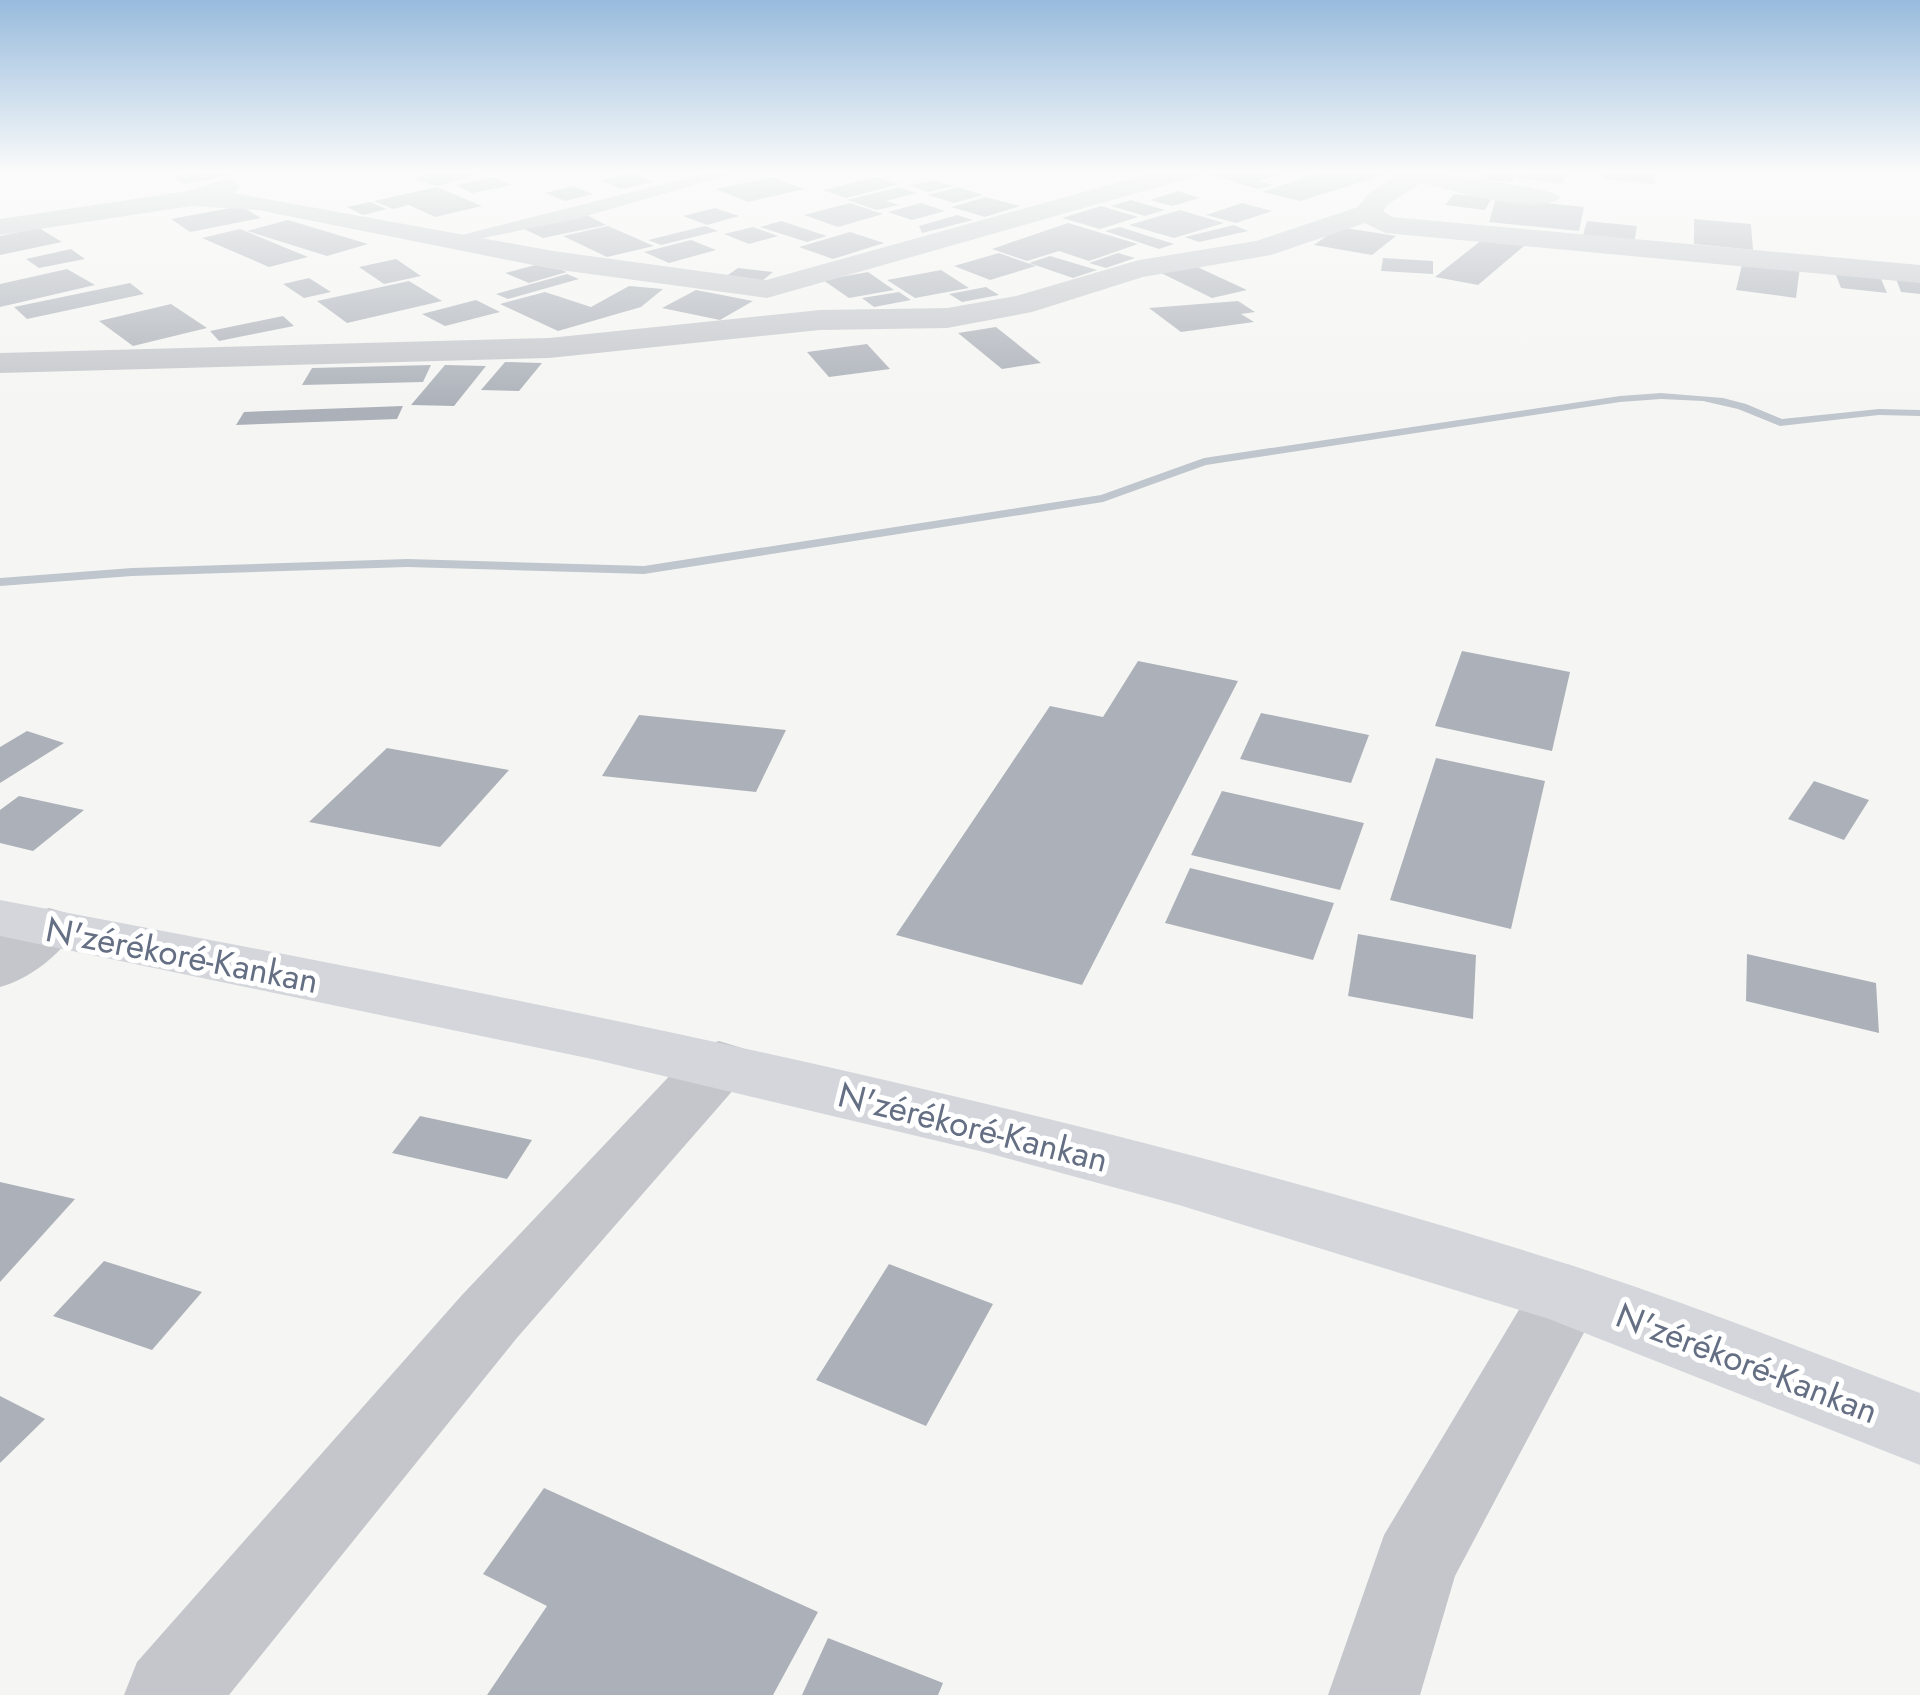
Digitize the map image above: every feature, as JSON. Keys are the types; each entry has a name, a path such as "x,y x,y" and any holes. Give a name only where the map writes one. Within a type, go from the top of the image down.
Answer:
{"highway":[{"name":"N'zérékoré-Kankan","path":"16,938 719,1064 1178,1178 1566,1295 1920,1429"}],"street":[{"path":"507,250 553,260 767,289 906,250"},
{"path":"0,363 549,348 820,320 947,318 1020,305 1139,269 1254,250"},
{"path":"1659,250 1920,274"},
{"path":"170,1695 489,1317 719,1064"},
{"path":"1374,1695 1414,1564 1566,1295"}],"building":[{"path":"73,250 85,259 39,268 26,259"},
{"path":"230,250 291,250 308,257 269,267"},
{"path":"308,250 347,250 327,256"},
{"path":"593,250 636,250 607,257"},
{"path":"651,250 716,250 669,263 644,252"},
{"path":"808,250 861,250 833,259"},
{"path":"995,250 1120,250 1089,261 1059,251 1027,261"},
{"path":"1344,250 1378,250 1372,255"},
{"path":"1469,250 1519,250 1478,285 1435,277"},
{"path":"999,253 1036,266 990,280 954,266"},
{"path":"1118,253 1135,258 1106,268 1089,263"},
{"path":"1050,256 1097,270 1073,278 1029,263"},
{"path":"1383,258 1433,261 1433,274 1381,271"},
{"path":"396,259 421,276 384,284 359,267"},
{"path":"1743,260 1800,267 1796,298 1736,290"},
{"path":"543,263 567,272 529,283 505,273"},
{"path":"1193,265 1247,290 1212,298 1159,272"},
{"path":"738,268 773,272 762,281 725,277"},
{"path":"67,269 95,285 0,307 0,284"},
{"path":"941,270 969,288 915,298 887,280"},
{"path":"1834,270 1879,274 1887,293 1841,288"},
{"path":"868,272 894,290 849,298 823,280"},
{"path":"567,274 579,279 508,299 496,294"},
{"path":"1895,276 1920,278 1920,294 1901,292"},
{"path":"309,278 331,292 304,298 283,284"},
{"path":"409,281 442,301 347,323 317,301"},
{"path":"130,283 144,294 27,319 14,307"},
{"path":"629,286 663,289 641,307 558,331 500,304 545,292 591,307"},
{"path":"986,287 999,295 962,302 949,294"},
{"path":"696,290 753,301 720,320 662,308"},
{"path":"899,292 911,300 874,307 862,298"},
{"path":"476,300 500,312 445,326 422,314"},
{"path":"1238,301 1255,312 1241,314 1254,322 1181,332 1149,308"},
{"path":"171,304 207,328 133,346 99,321"},
{"path":"283,316 294,326 219,341 210,331"},
{"path":"996,327 1041,363 1002,369 958,333"},
{"path":"867,344 890,369 829,377 807,352"},
{"path":"505,362 542,363 519,391 481,390"},
{"path":"431,365 423,382 302,385 312,368"},
{"path":"445,365 486,366 454,406 411,405"},
{"path":"403,406 397,419 236,425 244,412"},
{"path":"1462,651 1570,672 1552,751 1435,726"},
{"path":"1138,661 1238,681 1082,985 896,935 1050,706 1103,717"},
{"path":"1261,713 1369,735 1351,783 1240,759"},
{"path":"639,715 786,730 756,792 602,776"},
{"path":"27,731 64,743 0,783 0,747"},
{"path":"387,748 509,770 440,847 309,822"},
{"path":"1436,758 1545,781 1511,929 1390,900"},
{"path":"1814,781 1869,800 1844,840 1788,819"},
{"path":"1222,791 1364,823 1340,890 1191,855"},
{"path":"19,796 84,810 33,851 0,843 0,810"},
{"path":"1190,868 1334,903 1313,960 1165,923"},
{"path":"1358,934 1476,955 1473,1019 1348,996"},
{"path":"1747,954 1876,983 1879,1033 1746,1001"},
{"path":"420,1116 532,1140 507,1179 392,1153"},
{"path":"0,1182 75,1199 0,1282"},
{"path":"104,1261 202,1292 152,1350 53,1316"},
{"path":"889,1264 993,1304 926,1426 816,1380"},
{"path":"0,1396 45,1419 0,1463"},
{"path":"544,1488 818,1612 773,1695 487,1695 547,1606 483,1574"},
{"path":"828,1638 943,1683 938,1695 802,1695"}],"waterway":[{"path":"0,582 132,572 407,563 644,570 1103,498 1204,462 1620,399 1703,398 1742,406 1780,423 1879,412 1920,413"}]}
